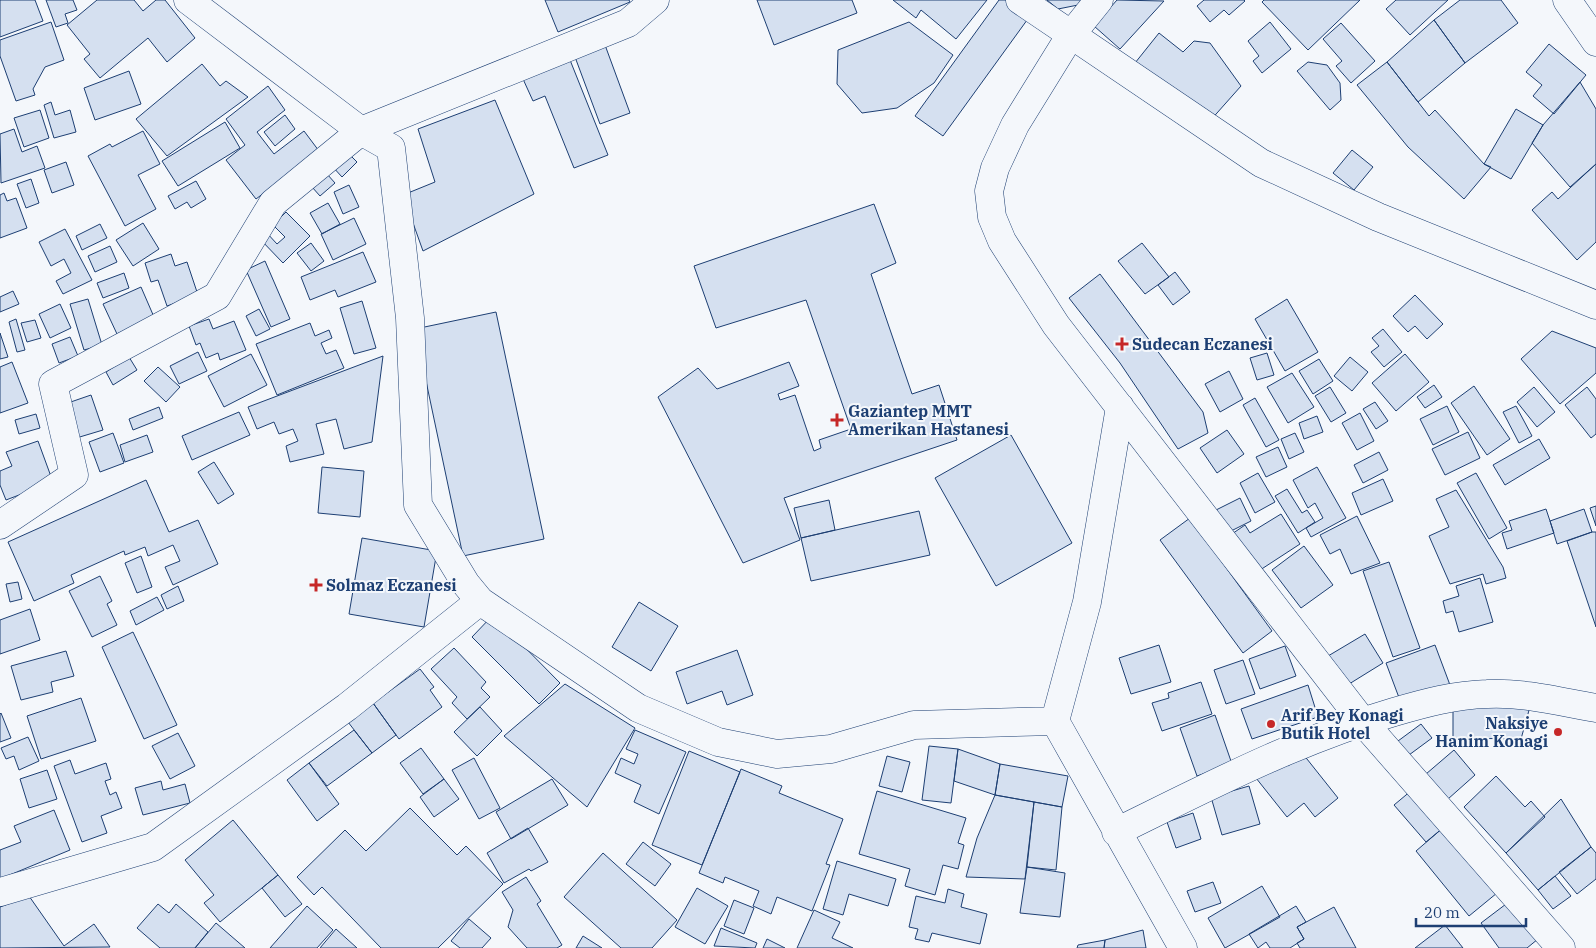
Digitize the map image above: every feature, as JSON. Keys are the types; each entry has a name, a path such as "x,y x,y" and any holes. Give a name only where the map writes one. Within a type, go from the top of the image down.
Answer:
{"street":[{"path":"188,0 361,131 391,148 410,318 418,505 466,584 480,601 638,708 727,743 777,754 832,749 914,725 1055,721"},
{"path":"0,525 74,475 53,384 217,296 273,203 361,131 628,23 655,0"},
{"path":"1020,0 1070,36 1261,163 1378,217 1596,304"},
{"path":"1099,0 1070,36 1015,125 994,168 989,190 992,217 1002,241 1056,325 1363,722 1561,948"},
{"path":"1567,0 1596,42"},
{"path":"1120,407 1087,602 1055,721 1183,948"},
{"path":"0,892 153,847 347,707 480,601"},
{"path":"1116,832 1278,752 1363,722 1447,697 1488,693 1526,696 1596,708"}],"building":[{"path":"0,0 35,0 43,21 0,37"},
{"path":"46,0 73,0 77,10 65,14 68,23 56,27"},
{"path":"97,0 134,0 143,11 156,0 165,0 195,38 167,62 148,38 100,78 84,59 90,54 67,25"},
{"path":"545,0 629,0 630,2 558,32"},
{"path":"757,0 852,0 857,13 774,45"},
{"path":"893,0 987,0 956,39 921,10 916,18"},
{"path":"999,0 1009,0 1030,16 943,136 915,116"},
{"path":"1047,0 1086,0 1083,4 1058,9"},
{"path":"1117,0 1164,1 1120,49 1094,26"},
{"path":"1204,0 1245,1 1229,15 1224,10 1210,22 1197,6"},
{"path":"1264,0 1360,0 1308,50 1262,2"},
{"path":"1396,0 1448,0 1410,35 1386,9"},
{"path":"1460,0 1501,0 1518,23 1465,63 1434,20"},
{"path":"1434,20 1465,63 1418,102 1387,62"},
{"path":"51,22 64,60 45,67 33,89 35,95 16,101 0,56 0,40"},
{"path":"909,22 953,55 934,83 897,108 862,113 837,84 838,50"},
{"path":"1270,22 1291,49 1262,73 1253,61 1259,56 1248,41"},
{"path":"1341,23 1375,61 1351,83 1336,66 1342,61 1323,39"},
{"path":"1159,33 1183,52 1194,41 1210,43 1241,86 1209,122 1135,63"},
{"path":"1549,44 1586,75 1554,114 1533,96 1542,85 1526,72"},
{"path":"605,45 630,113 600,124 575,57"},
{"path":"570,60 608,155 574,168 545,96 533,101 523,79"},
{"path":"1308,62 1327,65 1340,83 1341,100 1330,110 1297,71"},
{"path":"1387,62 1429,116 1435,110 1484,164 1491,167 1464,199 1408,147 1357,85"},
{"path":"202,64 220,86 226,81 248,97 167,156 136,119"},
{"path":"129,71 141,104 95,120 84,88"},
{"path":"1580,82 1596,109 1596,164 1570,187 1532,143 1543,125"},
{"path":"268,86 285,110 257,132 274,154 304,131 319,151 256,199 226,160 245,145 226,119"},
{"path":"495,100 534,194 423,251 403,195 435,182 418,129"},
{"path":"51,102 55,115 70,110 76,132 54,138 44,105"},
{"path":"1516,109 1543,125 1511,179 1484,164"},
{"path":"40,110 49,138 24,147 14,118"},
{"path":"285,115 295,129 275,146 264,132"},
{"path":"225,122 240,148 178,186 162,161"},
{"path":"14,129 22,152 37,146 45,168 1,183 0,134"},
{"path":"143,131 160,164 138,175 156,209 125,226 88,156 110,144 112,147"},
{"path":"1352,150 1373,167 1354,190 1333,173"},
{"path":"346,151 357,162 342,177 332,166"},
{"path":"66,162 74,185 52,193 44,170"},
{"path":"1596,164 1596,242 1577,260 1532,210 1552,192 1558,199"},
{"path":"327,174 335,183 320,196 312,187"},
{"path":"31,179 39,203 26,208 17,184"},
{"path":"196,181 206,199 191,208 187,202 175,209 168,196"},
{"path":"349,185 359,207 343,214 334,192"},
{"path":"4,193 7,201 16,198 27,228 0,238 0,195"},
{"path":"328,203 340,224 322,234 310,213"},
{"path":"874,204 896,263 871,274 912,394 939,385 957,440 784,498 800,540 743,563 658,397 698,368 717,389 789,362 799,386 778,394 780,400 795,395 814,451 821,448 819,440 851,429 806,300 716,328 694,266"},
{"path":"286,212 310,236 283,263 259,238 266,232 277,244 285,237 273,225"},
{"path":"354,218 366,244 333,260 321,234"},
{"path":"143,223 159,249 133,266 116,240"},
{"path":"100,224 107,238 82,250 76,236"},
{"path":"65,229 92,280 63,294 56,281 71,273 64,259 51,266 39,242"},
{"path":"311,243 324,261 311,271 297,253"},
{"path":"1142,243 1169,277 1145,294 1118,261"},
{"path":"110,246 117,262 95,272 88,256"},
{"path":"363,252 376,282 338,297 335,290 310,300 301,277"},
{"path":"171,254 175,266 187,262 198,295 167,306 158,280 151,282 145,263"},
{"path":"265,261 290,319 271,327 246,270"},
{"path":"1175,272 1190,292 1173,305 1158,285"},
{"path":"124,273 129,288 103,298 97,283"},
{"path":"1100,274 1203,412 1208,433 1178,449 1120,363 1069,298"},
{"path":"141,287 154,317 117,334 103,304"},
{"path":"13,291 19,304 0,312 0,297"},
{"path":"1415,295 1443,324 1427,339 1415,326 1408,332 1393,316"},
{"path":"88,299 102,345 84,350 70,304"},
{"path":"1287,299 1318,352 1285,371 1255,319"},
{"path":"362,301 376,348 354,354 340,308"},
{"path":"60,304 71,328 50,338 39,314"},
{"path":"259,309 270,329 256,336 246,316"},
{"path":"496,312 544,539 463,556 415,329"},
{"path":"16,319 25,350 17,352 9,322"},
{"path":"209,319 213,329 234,321 246,350 220,360 218,353 206,358 200,343 196,345 189,326"},
{"path":"35,320 41,338 27,342 21,323"},
{"path":"310,323 315,336 329,330 332,338 321,343 326,354 336,350 344,368 277,395 256,344"},
{"path":"1383,329 1402,352 1384,367 1371,352 1379,346 1372,338"},
{"path":"1552,331 1596,348 1596,373 1560,404 1521,359"},
{"path":"0,333 8,357 0,359"},
{"path":"70,337 78,356 59,363 52,344"},
{"path":"198,352 207,371 179,384 170,366"},
{"path":"1267,353 1274,375 1257,380 1250,358"},
{"path":"251,354 267,385 224,407 208,376"},
{"path":"1405,354 1429,382 1396,411 1372,383"},
{"path":"383,356 372,442 344,449 336,419 316,424 324,454 290,462 286,446 298,441 293,429 279,434 274,422 257,429 248,407"},
{"path":"129,357 137,370 113,385 106,372"},
{"path":"1350,357 1368,372 1352,391 1334,376"},
{"path":"1319,359 1333,381 1313,394 1299,371"},
{"path":"12,362 28,403 0,413 0,367"},
{"path":"158,367 180,387 166,402 144,381"},
{"path":"1229,371 1243,399 1220,412 1205,384"},
{"path":"1292,373 1314,407 1288,423 1267,387"},
{"path":"1434,385 1442,397 1425,408 1417,397"},
{"path":"1474,386 1510,439 1487,455 1451,403"},
{"path":"1330,387 1346,413 1331,422 1315,396"},
{"path":"1534,387 1555,412 1537,427 1517,402"},
{"path":"1587,387 1596,399 1596,434 1591,438 1565,405"},
{"path":"91,395 103,430 73,439 62,405"},
{"path":"1255,398 1279,440 1266,447 1243,405"},
{"path":"1375,402 1388,421 1376,429 1363,409"},
{"path":"1447,406 1459,432 1433,445 1420,419"},
{"path":"1516,406 1532,436 1519,443 1503,412"},
{"path":"159,407 163,418 133,430 129,419"},
{"path":"239,412 250,435 192,460 182,436"},
{"path":"1360,413 1374,441 1357,450 1342,423"},
{"path":"36,414 40,428 19,434 15,420"},
{"path":"1317,416 1323,432 1304,439 1299,423"},
{"path":"1227,430 1244,454 1217,473 1200,448"},
{"path":"1468,432 1480,458 1445,475 1432,449"},
{"path":"113,433 124,463 100,472 89,442"},
{"path":"1295,433 1304,452 1289,459 1281,439"},
{"path":"147,435 153,452 125,462 120,445"},
{"path":"1011,435 1072,543 996,586 935,478"},
{"path":"1539,439 1550,458 1505,485 1493,465"},
{"path":"38,441 53,482 6,500 0,485 0,471 12,466 6,452"},
{"path":"1278,447 1287,467 1266,477 1256,457"},
{"path":"1379,452 1388,470 1363,483 1354,465"},
{"path":"214,462 234,494 218,504 198,472"},
{"path":"322,467 364,471 360,517 318,513"},
{"path":"1317,467 1346,518 1311,537 1306,528 1323,518 1315,503 1308,508 1293,480"},
{"path":"1258,473 1275,502 1255,513 1240,483"},
{"path":"1476,473 1507,528 1489,539 1457,483"},
{"path":"1383,479 1393,501 1361,515 1352,493"},
{"path":"146,480 169,532 198,520 218,564 173,585 165,567 180,561 173,545 148,556 145,547 125,555 124,551 71,575 74,583 34,601 8,542"},
{"path":"1287,489 1302,513 1307,510 1315,522 1298,533 1275,496"},
{"path":"1456,490 1503,567 1506,578 1486,584 1483,574 1450,584 1429,536 1449,527 1436,499"},
{"path":"1240,498 1251,521 1225,534 1214,511"},
{"path":"829,500 835,530 801,538 794,508"},
{"path":"1596,506 1596,526 1590,508"},
{"path":"1546,509 1554,533 1507,549 1502,533 1512,530 1509,521"},
{"path":"1584,509 1592,532 1557,544 1550,521"},
{"path":"919,511 930,555 811,581 801,538"},
{"path":"1281,514 1300,544 1254,574 1229,536 1245,525 1250,533"},
{"path":"1357,516 1380,563 1351,574 1340,549 1330,554 1320,535"},
{"path":"1190,518 1272,631 1243,653 1160,540"},
{"path":"1596,532 1596,627 1567,541"},
{"path":"362,538 437,551 424,627 349,614"},
{"path":"1304,546 1333,585 1301,608 1272,570"},
{"path":"141,556 152,587 137,593 125,563"},
{"path":"1389,562 1420,648 1393,657 1363,571"},
{"path":"100,576 112,601 107,604 117,625 92,637 69,591"},
{"path":"1480,578 1493,622 1459,632 1453,611 1446,613 1443,601 1459,596 1456,586"},
{"path":"18,582 22,599 10,602 6,584"},
{"path":"178,586 184,601 167,609 161,595"},
{"path":"157,597 164,610 136,625 130,611"},
{"path":"639,602 678,626 651,671 612,647"},
{"path":"30,609 40,640 0,654 0,620"},
{"path":"493,615 560,683 539,704 472,637"},
{"path":"133,632 177,725 144,739 102,647"},
{"path":"1365,634 1383,663 1341,689 1323,659"},
{"path":"1159,645 1171,682 1131,694 1119,658"},
{"path":"1435,645 1450,685 1401,703 1386,663"},
{"path":"1285,646 1296,676 1260,689 1249,659"},
{"path":"454,648 486,682 481,688 490,697 467,719 452,703 457,697 431,669"},
{"path":"737,650 753,695 727,705 722,691 687,704 676,672"},
{"path":"66,651 74,676 51,682 53,692 21,700 11,666"},
{"path":"1243,660 1255,694 1226,704 1214,670"},
{"path":"420,669 434,687 430,690 442,707 399,739 373,703"},
{"path":"1201,682 1212,714 1162,731 1152,703 1169,698 1168,693"},
{"path":"565,684 635,728 587,807 504,736"},
{"path":"1308,685 1318,717 1252,739 1241,709"},
{"path":"81,698 96,741 41,759 27,716"},
{"path":"373,703 396,735 372,753 348,722"},
{"path":"1453,703 1531,703 1521,739 1453,738"},
{"path":"480,707 502,731 477,756 454,732"},
{"path":"0,714 11,738 0,742"},
{"path":"1215,715 1232,764 1197,776 1180,728"},
{"path":"1421,724 1432,738 1409,755 1398,741"},
{"path":"354,730 372,753 327,786 309,763"},
{"path":"635,730 686,752 659,814 634,802 641,785 615,773 621,758 634,764 638,754 626,749"},
{"path":"178,733 195,766 170,779 152,746"},
{"path":"28,737 39,761 19,770 14,756 6,759 1,748"},
{"path":"929,746 958,749 951,803 922,800"},
{"path":"421,748 444,779 423,794 400,763"},
{"path":"958,749 1000,764 995,795 954,781"},
{"path":"1454,750 1475,775 1448,799 1426,774"},
{"path":"689,751 740,772 702,865 652,845"},
{"path":"1303,754 1338,798 1315,817 1304,803 1287,817 1256,778 1282,758 1288,766"},
{"path":"887,756 910,762 902,792 879,786"},
{"path":"474,758 500,808 479,819 452,770"},
{"path":"70,760 75,774 106,763 111,779 105,781 110,795 116,792 122,808 101,816 107,833 82,842 54,766"},
{"path":"309,763 339,804 317,821 287,780"},
{"path":"1000,764 1068,776 1062,807 995,795"},
{"path":"741,769 782,786 779,793 843,819 826,864 830,865 812,911 777,897 771,914 753,906 759,891 725,877 723,883 699,873"},
{"path":"47,770 57,799 29,808 20,779"},
{"path":"1496,776 1525,807 1531,801 1545,817 1506,853 1464,807"},
{"path":"444,779 459,799 434,817 420,797"},
{"path":"552,779 568,805 511,839 496,812"},
{"path":"161,781 163,790 185,784 190,803 143,815 135,788"},
{"path":"1249,786 1260,824 1222,835 1211,797"},
{"path":"1412,790 1444,827 1426,842 1394,805"},
{"path":"877,791 966,818 958,843 964,845 958,869 943,865 935,895 905,886 910,869 859,854"},
{"path":"995,795 1034,802 1025,879 966,877 977,838"},
{"path":"1561,799 1591,847 1538,890 1506,853"},
{"path":"1034,802 1062,807 1056,870 1027,867"},
{"path":"410,808 457,855 466,846 503,884 438,948 381,948 322,887 314,895 297,877 345,830 366,851"},
{"path":"54,810 70,850 0,879 0,850 21,842 14,826"},
{"path":"1193,813 1201,839 1176,848 1167,822"},
{"path":"233,820 278,875 220,922 204,903 214,895 185,860"},
{"path":"1444,827 1497,893 1469,916 1416,851"},
{"path":"528,828 548,862 531,871 529,869 504,883 487,853"},
{"path":"643,842 671,864 655,886 626,864"},
{"path":"1591,847 1596,853 1596,879 1577,894 1559,872"},
{"path":"603,853 677,920 652,948 621,948 564,897"},
{"path":"837,861 896,879 888,906 849,894 843,915 823,909"},
{"path":"1027,867 1065,873 1060,917 1020,913"},
{"path":"278,875 302,904 285,917 262,888"},
{"path":"1555,876 1571,896 1553,909 1538,890"},
{"path":"526,877 541,901 537,904 562,945 557,948 527,948 508,927 513,910 502,892"},
{"path":"1213,882 1221,903 1195,912 1187,891"},
{"path":"1262,886 1280,917 1225,948 1208,918"},
{"path":"697,888 728,906 705,944 675,927"},
{"path":"948,889 964,894 961,907 987,914 980,944 932,933 929,942 915,939 918,929 909,927 916,896 945,903"},
{"path":"29,896 64,946 94,924 110,947 0,948 0,907"},
{"path":"734,900 754,908 744,934 724,926"},
{"path":"1510,901 1538,939 1527,948 1499,948 1481,923"},
{"path":"158,904 169,913 176,904 208,932 195,948 160,948 137,928"},
{"path":"307,906 333,930 317,948 270,948"},
{"path":"1296,906 1306,922 1297,927 1304,939 1290,948 1270,948 1266,942 1258,948 1249,934"},
{"path":"1334,907 1356,948 1300,948 1297,943 1304,939 1297,927"},
{"path":"814,910 840,922 832,938 853,948 797,948"},
{"path":"469,919 491,938 482,948 460,948 451,941"},
{"path":"216,923 245,948 195,948"},
{"path":"1445,925 1463,948 1415,948"},
{"path":"721,928 757,943 755,948 714,946"},
{"path":"336,929 357,948 320,948"},
{"path":"1143,930 1146,948 1104,948 1105,940"},
{"path":"583,936 602,948 576,948"},
{"path":"767,939 785,948 763,948"},
{"path":"1105,940 1104,948 1077,948 1078,945"}],"place":[{"name":"Sudecan Eczanesi","path":"1122,344"},
{"name":"Gaziantep MMT Amerikan Hastanesi","path":"837,420"},
{"name":"Solmaz Eczanesi","path":"316,585"},
{"name":"Arif Bey Konagi Butik Hotel","path":"1271,724"},
{"name":"Naksiye Hanim Konagi","path":"1558,732"}]}
